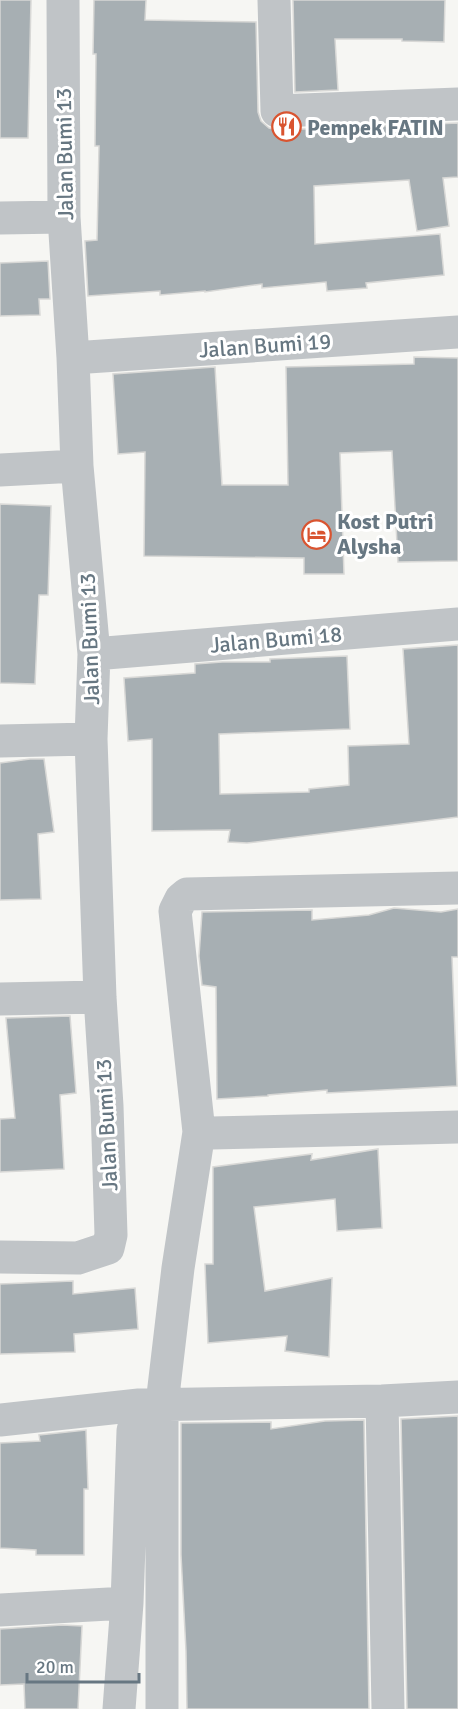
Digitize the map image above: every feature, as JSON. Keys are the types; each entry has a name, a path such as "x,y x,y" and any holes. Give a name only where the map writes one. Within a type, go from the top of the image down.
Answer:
{"street":[{"name":"Jalan Bumi 13","path":"0,1257 78,1258 108,1248 111,1235 91,739 94,654 77,466 64,217 63,0"},
{"path":"274,0 277,111 458,104"},
{"path":"0,218 64,217"},
{"name":"Jalan Bumi 19","path":"73,358 458,332"},
{"path":"0,470 77,466"},
{"name":"Jalan Bumi 18","path":"94,654 458,624"},
{"path":"0,741 91,739"},
{"path":"162,1709 150,1404 174,1304 199,1132 175,911 181,899 187,894 458,888"},
{"path":"0,999 100,997"},
{"path":"199,1132 458,1127"},
{"path":"0,1420 150,1404 382,1401 458,1397"},
{"path":"382,1401 388,1709"},
{"path":"119,1709 127,1603 133,1431 150,1404"},
{"path":"0,1610 127,1603"}],"building":[{"path":"0,0 31,0 28,138 0,138"},
{"path":"94,0 146,0 145,20 256,22 258,112 261,121 269,128 278,130 458,123 458,177 443,178 449,226 417,231 409,180 314,186 315,244 440,234 444,275 366,283 367,288 327,291 326,282 262,288 262,284 205,292 160,295 160,291 88,296 85,241 97,240 99,146 95,146"},
{"path":"293,0 445,0 444,42 402,41 402,39 335,39 338,90 295,92"},
{"path":"48,261 50,299 39,299 40,315 0,316 0,263"},
{"path":"414,357 458,358 458,561 398,562 392,451 340,453 344,574 304,574 304,558 144,556 145,452 118,454 113,374 215,367 222,485 288,485 286,367 414,364"},
{"path":"0,504 51,506 48,595 39,595 35,684 0,683"},
{"path":"458,645 458,817 247,843 228,842 230,830 152,831 152,739 128,741 124,678 195,673 195,664 270,662 270,659 347,656 350,729 219,734 220,794 309,792 309,789 349,785 348,746 409,744 403,649"},
{"path":"44,759 54,832 38,834 41,899 0,900 0,763"},
{"path":"394,908 441,912 458,909 458,957 452,957 457,1086 327,1093 327,1090 217,1099 216,987 202,985 199,956 202,912 312,910 312,920 369,915"},
{"path":"70,1016 76,1093 60,1095 64,1169 0,1172 0,1119 15,1118 6,1018"},
{"path":"378,1149 382,1228 337,1231 335,1199 254,1207 265,1291 332,1278 329,1357 285,1351 287,1336 208,1343 205,1264 213,1264 213,1167 312,1154 311,1160"},
{"path":"73,1281 73,1294 135,1288 138,1329 74,1334 75,1352 0,1354 0,1284"},
{"path":"458,1416 458,1709 407,1709 401,1419"},
{"path":"364,1420 369,1709 187,1709 181,1555 181,1423 271,1422 271,1429 325,1421"},
{"path":"86,1430 88,1489 84,1489 84,1555 36,1555 36,1550 0,1548 0,1443 40,1441 39,1435"},
{"path":"82,1626 78,1709 25,1709 24,1684 0,1685 0,1629"}],"place":[{"name":"Pempek FATIN","path":"286,127"},
{"name":"Kost Putri Alysha","path":"316,534"}]}
